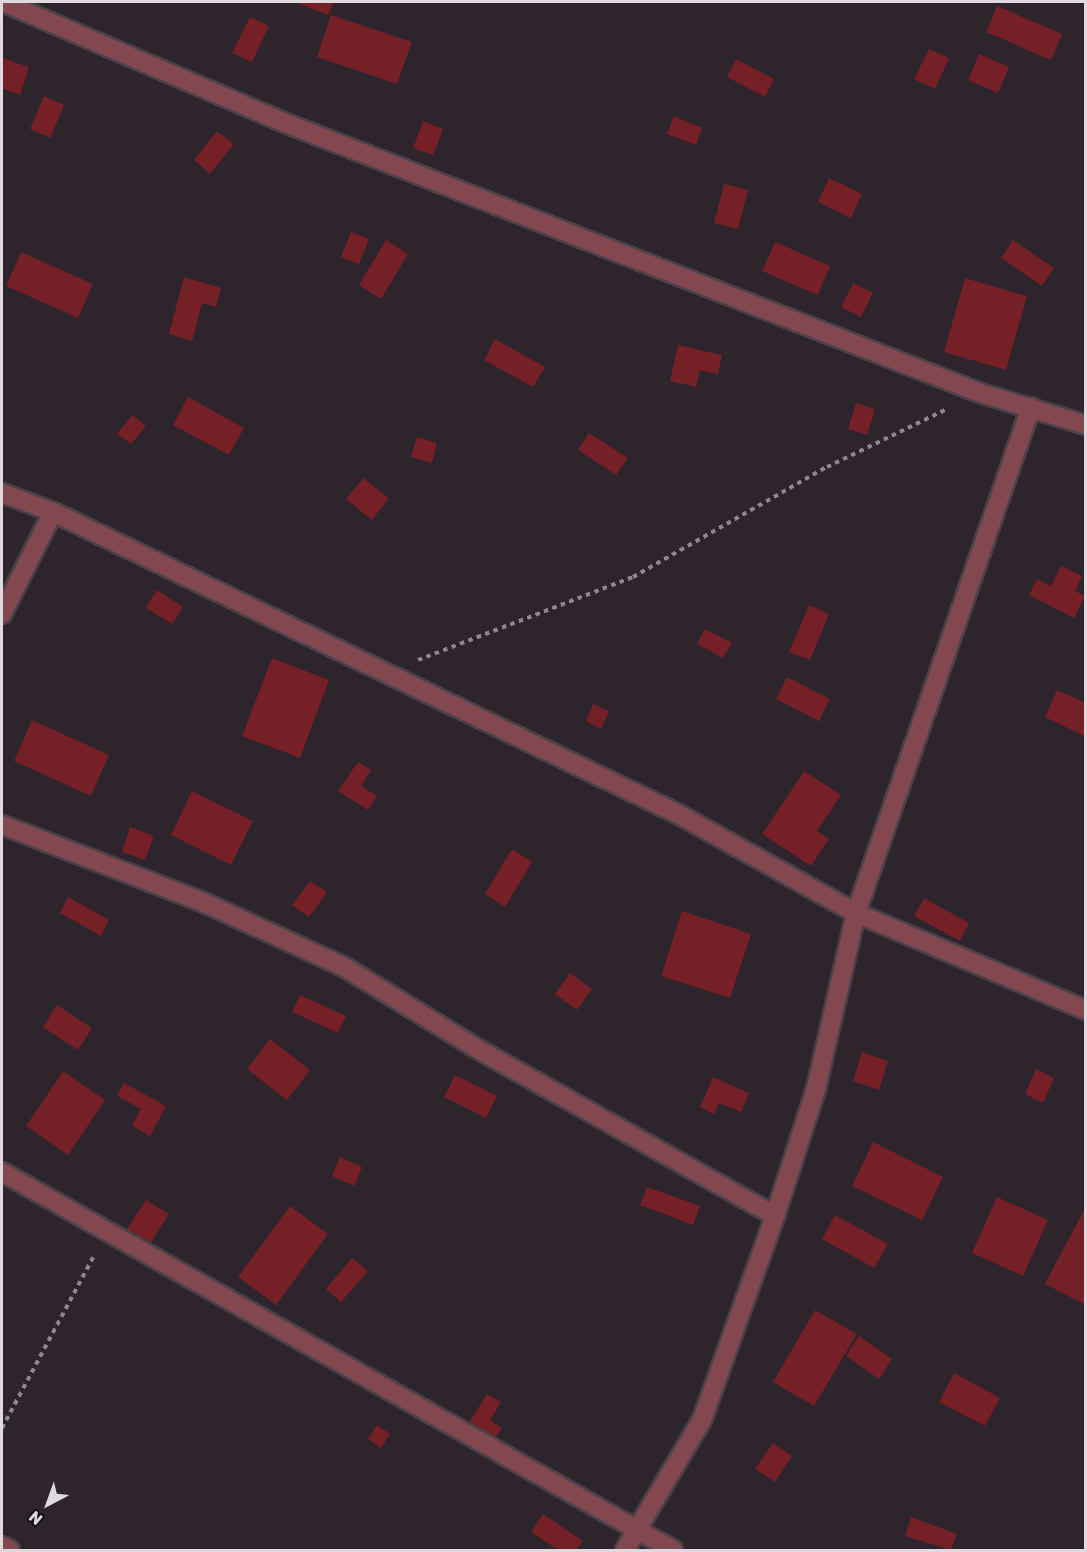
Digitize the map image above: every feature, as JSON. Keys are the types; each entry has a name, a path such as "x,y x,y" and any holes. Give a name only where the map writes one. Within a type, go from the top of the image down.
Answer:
{"street":[{"path":"3,2 288,124 980,393 1031,406 1086,425"},
{"path":"625,1551 702,1420 775,1216 816,1089 856,913 1031,406"},
{"path":"2,493 53,512 678,814 856,913 1086,1010"},
{"path":"2,614 53,512"},
{"path":"2,825 205,903 345,968 476,1048 775,1216"},
{"path":"2,1172 673,1551"},
{"path":"2,1546 10,1551"}],"path":[{"path":"384,673 633,577 827,467 980,393"},
{"path":"2,1428 106,1232"}],"building":[{"path":"295,2 334,2 328,15"},
{"path":"997,6 1062,34 1051,60 986,32"},
{"path":"331,15 412,42 397,84 317,57"},
{"path":"250,17 269,26 252,62 232,53"},
{"path":"929,49 949,58 935,89 914,79"},
{"path":"979,54 1009,67 998,93 968,80"},
{"path":"2,58 29,67 20,95 2,88"},
{"path":"736,59 774,79 765,97 727,77"},
{"path":"44,96 64,105 50,138 30,129"},
{"path":"674,116 702,128 696,145 667,134"},
{"path":"423,121 443,129 433,155 413,148"},
{"path":"217,131 234,144 210,174 194,160"},
{"path":"829,178 862,194 851,218 818,202"},
{"path":"724,184 748,190 738,229 714,223"},
{"path":"351,232 369,239 359,264 341,257"},
{"path":"386,240 408,254 381,299 359,285"},
{"path":"1013,240 1054,268 1042,286 1001,258"},
{"path":"775,242 830,266 818,295 762,271"},
{"path":"21,252 93,284 78,318 6,286"},
{"path":"184,277 221,288 216,307 202,303 192,341 169,334"},
{"path":"965,278 1027,296 1006,370 944,352"},
{"path":"853,283 873,293 861,317 841,307"},
{"path":"495,339 545,367 533,387 484,360"},
{"path":"678,345 722,355 718,374 700,370 696,387 670,381"},
{"path":"188,397 244,428 229,455 173,425"},
{"path":"856,403 875,409 867,435 848,429"},
{"path":"132,415 146,426 131,444 117,434"},
{"path":"589,433 628,458 616,475 578,450"},
{"path":"417,437 437,443 432,463 411,457"},
{"path":"363,478 389,498 372,520 346,499"},
{"path":"1061,566 1082,576 1075,591 1085,596 1074,618 1029,595 1037,579 1051,586"},
{"path":"157,590 183,607 172,624 146,608"},
{"path":"809,605 829,614 810,660 789,652"},
{"path":"705,629 732,643 723,658 697,644"},
{"path":"272,658 329,680 300,758 242,736"},
{"path":"787,677 830,699 819,721 776,699"},
{"path":"1057,690 1086,703 1086,737 1045,717"},
{"path":"593,704 609,711 601,729 586,721"},
{"path":"32,720 109,755 91,796 14,761"},
{"path":"358,762 371,770 361,786 377,796 368,810 338,791"},
{"path":"804,771 841,795 817,831 829,839 811,866 762,834"},
{"path":"192,791 253,821 231,865 171,835"},
{"path":"130,827 154,836 145,860 122,852"},
{"path":"512,849 532,862 505,907 485,894"},
{"path":"310,881 327,892 309,917 292,905"},
{"path":"68,897 109,920 101,936 60,913"},
{"path":"924,898 969,923 960,941 914,916"},
{"path":"682,911 751,934 730,998 661,976"},
{"path":"570,973 592,989 577,1010 555,994"},
{"path":"300,995 346,1016 338,1033 292,1012"},
{"path":"57,1005 92,1028 78,1050 43,1027"},
{"path":"270,1039 310,1070 287,1100 247,1069"},
{"path":"862,1052 888,1061 879,1090 853,1081"},
{"path":"1036,1069 1054,1078 1043,1103 1025,1094"},
{"path":"63,1071 105,1100 68,1155 26,1126"},
{"path":"455,1075 497,1096 486,1118 444,1097"},
{"path":"713,1077 749,1093 741,1112 719,1103 714,1114 700,1107"},
{"path":"124,1083 166,1106 150,1136 132,1126 141,1109 117,1096"},
{"path":"873,1142 943,1177 922,1220 852,1186"},
{"path":"340,1157 362,1167 354,1186 332,1176"},
{"path":"647,1187 700,1206 693,1225 640,1205"},
{"path":"997,1197 1048,1220 1023,1276 972,1253"},
{"path":"146,1200 169,1214 148,1247 125,1232"},
{"path":"290,1206 328,1234 276,1305 238,1277"},
{"path":"1086,1206 1086,1305 1045,1284"},
{"path":"835,1215 888,1244 874,1268 822,1239"},
{"path":"352,1258 368,1271 341,1302 326,1289"},
{"path":"815,1310 857,1334 814,1406 773,1382"},
{"path":"859,1336 892,1359 879,1379 846,1356"},
{"path":"954,1373 1000,1398 985,1426 939,1402"},
{"path":"487,1394 501,1402 490,1420 502,1428 491,1445 465,1429"},
{"path":"377,1425 390,1434 381,1448 368,1439"},
{"path":"773,1443 792,1456 775,1482 755,1469"},
{"path":"543,1514 583,1541 576,1550 558,1550 531,1532"},
{"path":"911,1517 957,1534 951,1550 905,1536"}]}
